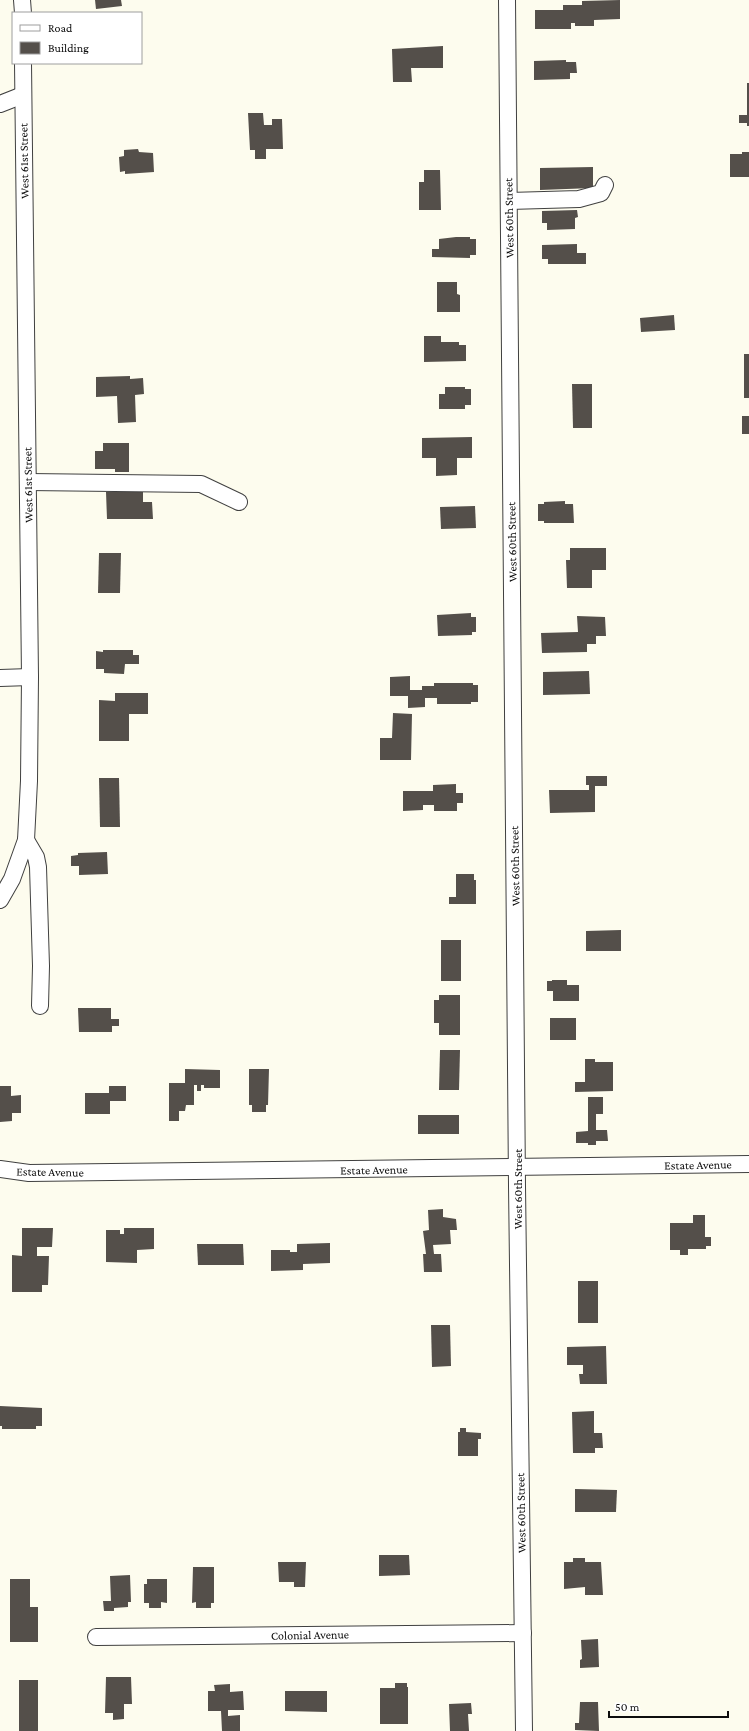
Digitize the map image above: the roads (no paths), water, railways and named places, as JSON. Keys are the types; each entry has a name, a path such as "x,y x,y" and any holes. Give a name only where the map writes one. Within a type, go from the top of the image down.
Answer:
{"street":[{"path":"22,0 22,12"},
{"name":"West 60th Street","path":"507,0 517,1168 525,1730"},
{"name":"West 61st Street","path":"0,900 12,880 26,840 29,781 30,678 23,64"},
{"path":"0,104 24,96"},
{"path":"509,201 579,199 591,197 601,193 605,185"},
{"path":"28,482 201,484 239,502"},
{"path":"0,678 30,678"},
{"path":"26,840 36,857 38,867 41,966 40,1006"},
{"name":"Estate Avenue","path":"0,1169 29,1173 749,1164"},
{"name":"Colonial Avenue","path":"96,1638 523,1633"}]}
